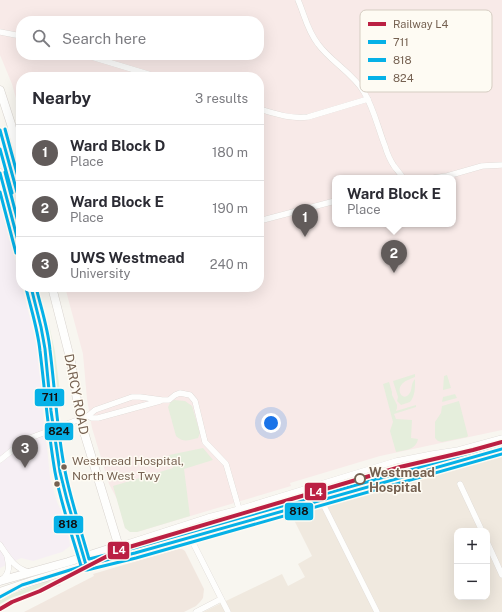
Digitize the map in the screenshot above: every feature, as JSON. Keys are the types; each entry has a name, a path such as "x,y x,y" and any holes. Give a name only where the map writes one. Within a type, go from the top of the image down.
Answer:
{"street":[{"path":"298,0 313,38 326,54 360,87"},
{"path":"0,32 16,35"},
{"path":"102,60 141,72"},
{"path":"0,90 16,146"},
{"path":"363,92 368,99 385,147 393,164 401,175"},
{"path":"264,110 282,116 300,118 368,99"},
{"path":"450,175 482,166 502,165"},
{"path":"0,173 16,233"},
{"path":"264,220 332,202"},
{"name":"DARCY ROAD","path":"32,292 45,349 53,429 62,479 86,565"},
{"name":"DARCY ROAD","path":"53,292 71,362 80,419 122,557"},
{"path":"0,460 30,438 88,416 95,410 132,397 169,400 180,393 187,394 193,398 196,405 205,442 226,464 239,509"},
{"path":"88,416 98,418 162,400"},
{"path":"1,581 396,461 458,450 502,438"},
{"path":"0,592 86,565 122,557 502,449"},
{"path":"460,484 481,528"},
{"path":"314,486 377,612"},
{"path":"190,537 228,612"},
{"path":"0,545 7,556 19,568 29,572"},
{"path":"490,549 502,575"},
{"path":"1,581 8,572 9,566 7,556"},
{"path":"0,597 22,585"},
{"path":"196,612 221,599"}],"shaded area":[{"name":"Westmead Hospital","path":"0,0 502,0 502,430 380,456 290,483 291,486 137,532 125,528 117,499 109,484 92,428 87,399 83,354 66,292 264,292 264,72 16,72 16,98 0,55"},
{"path":"0,202 16,263 16,292 23,292 38,350 50,478 57,502 65,520 70,546 62,552 33,561 21,558 0,568"},
{"path":"502,454 502,612 203,612 282,574 288,586 305,577 298,564 312,556 292,516"},
{"path":"178,549 185,551 204,589 203,598 200,602 196,606 184,612 24,612 94,576 93,574"}],"green space":[{"path":"49,325 55,352 61,400 53,401 48,340"},
{"path":"415,374 415,377 403,383 400,389 402,396 407,396 415,379 412,400 401,405 397,401 398,397 393,381"},
{"path":"447,375 451,388 443,390 444,376"},
{"path":"389,382 392,395 397,405 396,411 416,405 416,407 394,414 396,419 412,420 411,438 418,439 417,443 413,447 396,452 390,431 393,422 383,384"},
{"path":"455,394 457,398 442,402 443,397"},
{"path":"174,400 185,401 192,406 200,433 198,438 181,440 176,436 168,407"},
{"path":"459,401 468,436 442,442 438,441 435,438 435,422 441,413 442,406"},
{"path":"203,448 213,460 184,469 190,516 137,532 130,532 125,528 113,486 173,468 169,455"},
{"path":"47,581 53,582 33,592 23,596 20,595 13,597 0,604 0,598"}],"tram line":[{"path":"35,594 60,585"}],"rail line":[{"name":"L4","path":"0,609 12,602 40,591 119,550 400,467 502,442"}],"transit line":[{"name":"824","path":"5,129 16,170"},
{"name":"711","path":"0,130 16,188"},
{"name":"818","path":"0,149 12,193"},
{"name":"824","path":"5,172 16,214"},
{"name":"711","path":"0,173 16,233"},
{"name":"818","path":"0,192 16,253"},
{"name":"818","path":"27,292 39,343 48,427 55,472 60,496 81,566 84,570 136,558 502,454"},
{"name":"711","path":"32,292 45,349 51,411 60,472 86,565"},
{"name":"824","path":"37,292 49,342 62,456 73,504 89,559 134,548 501,444"},
{"name":"711","path":"0,597 22,585 86,565 135,553 502,449"}],"place":[{"name":"Ward Block D","path":"305,237"},
{"name":"Ward Block E","path":"394,273"},
{"name":"Westmead Hospital, North West Twy","path":"64,467"},
{"name":"UWS Westmead","path":"25,468"},
{"name":"Westmead Hospital","path":"360,479"}]}
